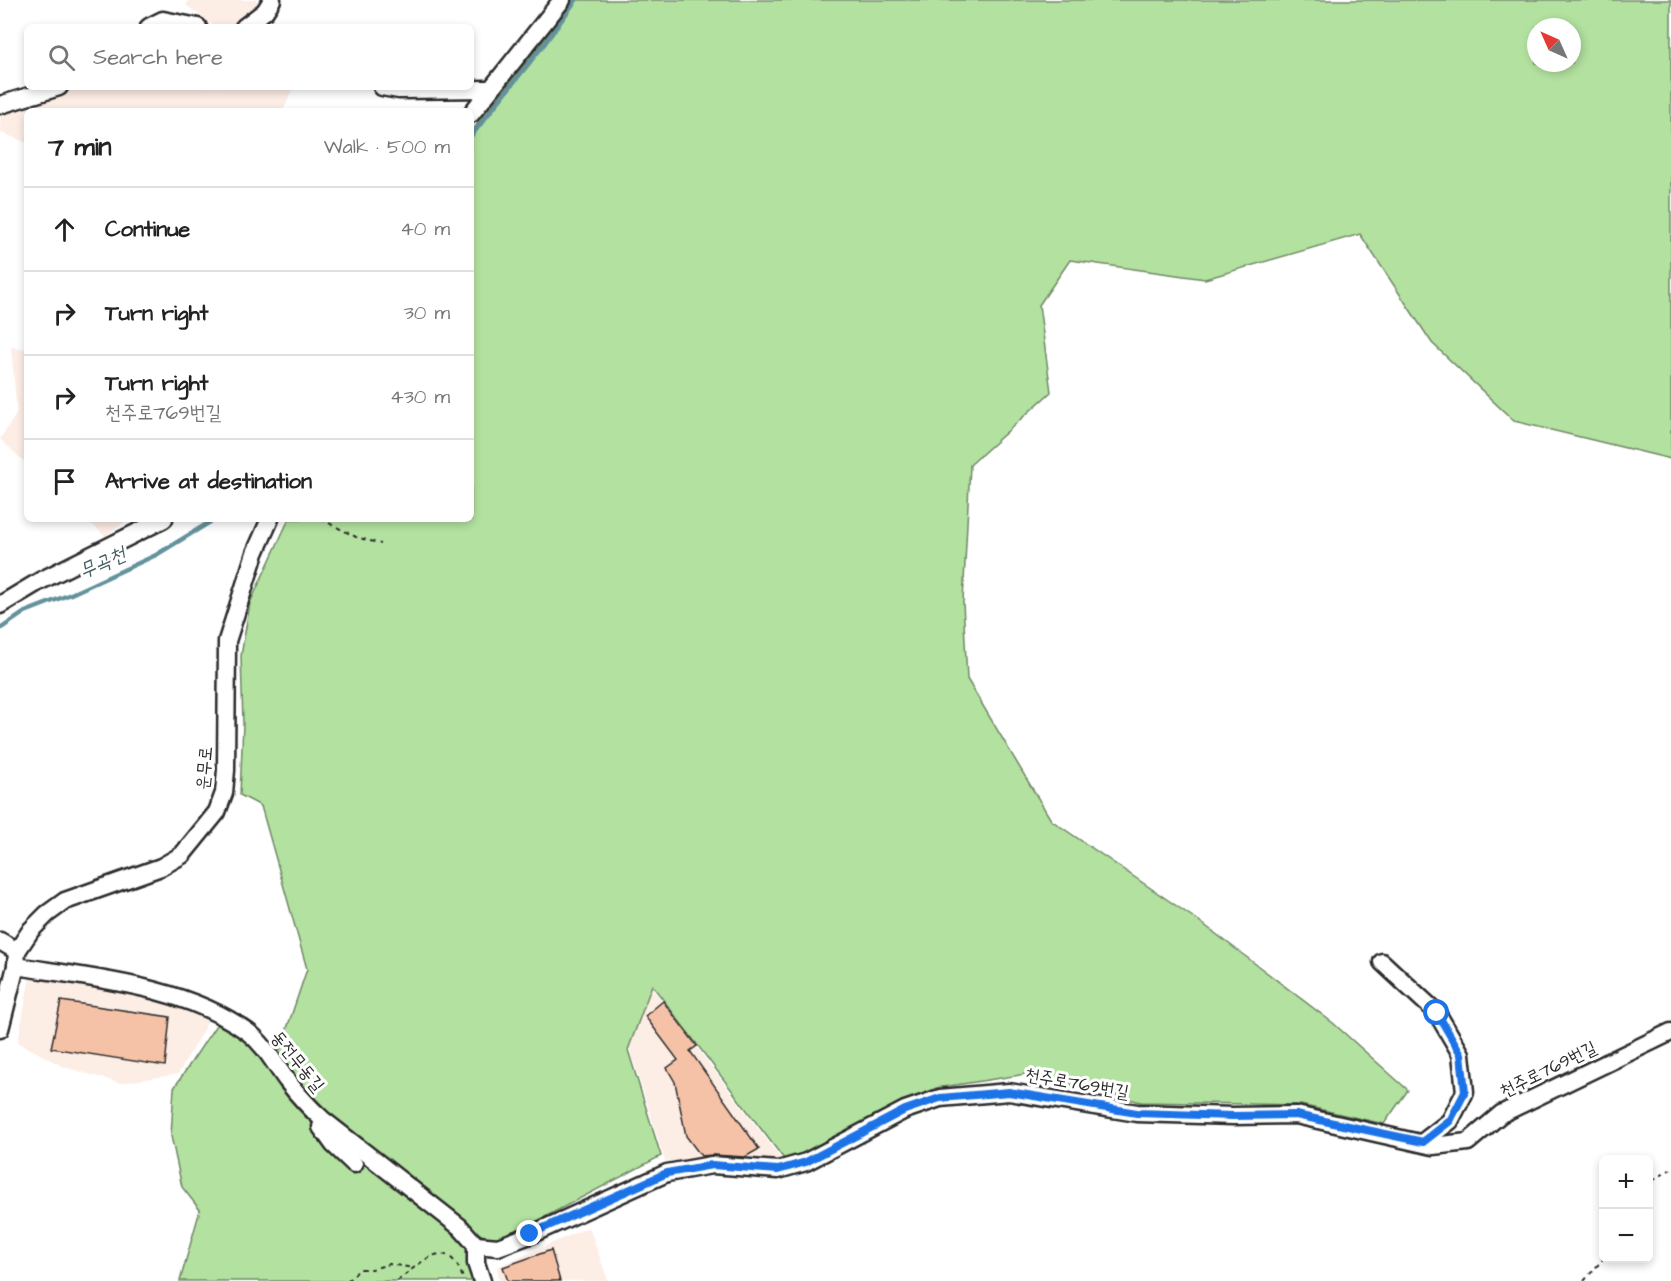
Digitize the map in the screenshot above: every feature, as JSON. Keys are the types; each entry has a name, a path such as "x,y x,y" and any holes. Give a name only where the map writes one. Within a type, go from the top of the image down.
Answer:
{"street":[{"path":"248,24 265,11 272,0"},
{"path":"474,110 562,0"},
{"path":"155,24 163,20 183,24"},
{"path":"474,89 490,89"},
{"path":"0,105 49,90"},
{"path":"0,605 40,581 158,522"},
{"name":"운무로","path":"0,1029 16,958 31,930 47,914 65,901 160,867 182,855 217,812 224,793 226,770 227,641 255,553 269,522"},
{"path":"0,941 16,958"},
{"name":"동전무동길","path":"16,958 161,992 206,1008 249,1033 268,1053 304,1102 348,1141 460,1227 476,1245"},
{"path":"1382,962 1437,1013 1461,1054 1465,1092 1450,1121 1423,1142"},
{"name":"천주로769번길","path":"476,1245 498,1247 667,1173 712,1165 778,1170 806,1162 905,1110 940,1098 1009,1092 1137,1113 1296,1115 1433,1146 1468,1142 1501,1114 1671,1032"},
{"path":"304,1102 334,1144 354,1164"},
{"path":"476,1245 476,1263 482,1281"}],"path":[{"path":"327,522 356,537 381,544"},
{"path":"1653,1181 1671,1168"},
{"path":"397,1281 431,1255 448,1255 458,1264 464,1281"},
{"path":"1584,1281 1600,1263"},
{"path":"347,1281 360,1269 372,1269 388,1264 415,1268"}],"shaded area":[{"path":"189,0 266,0 247,24 212,24 186,5"},
{"path":"71,90 292,90 284,108 24,108 24,142 0,132 0,113 62,95"},
{"path":"11,347 24,349 24,461 0,439 17,413"},
{"path":"89,522 125,522 105,536"},
{"path":"31,971 66,984 156,997 208,1021 178,1074 120,1083 64,1067 18,1042"},
{"path":"649,984 781,1159 665,1161 629,1046"},
{"path":"589,1227 608,1281 499,1281 497,1267"}],"green space":[{"path":"568,0 1671,0 1671,459 1514,421 1432,343 1360,234 1205,279 1070,260 1039,305 1051,392 970,465 963,602 967,679 1051,820 1203,924 1333,1023 1408,1090 1384,1124 1301,1105 1141,1102 1026,1074 936,1088 787,1163 652,985 628,1050 661,1156 499,1241 469,1229 307,1096 278,1055 307,969 261,806 240,795 243,724 241,656 250,603 288,522 474,522 474,128 559,21"},
{"path":"218,1022 246,1039 464,1242 477,1277 476,1281 180,1281 200,1210 182,1187 171,1136 174,1088"}],"building":[{"path":"61,1001 170,1017 165,1066 51,1048"},
{"path":"663,1001 697,1046 690,1051 759,1149 745,1157 701,1156 686,1136 675,1082 667,1068 678,1060 645,1016"},
{"path":"551,1250 560,1281 508,1281 503,1267"}],"waterway":[{"name":"무곡천","path":"474,132 576,0"},
{"name":"무곡천","path":"0,629 25,612 71,594 156,555 210,522"}],"route":[{"path":"530,1234 667,1173 712,1165 778,1170 806,1162 905,1110 940,1098 1009,1092 1137,1113 1296,1115 1423,1142 1450,1121 1465,1092 1461,1054 1437,1013"}]}
